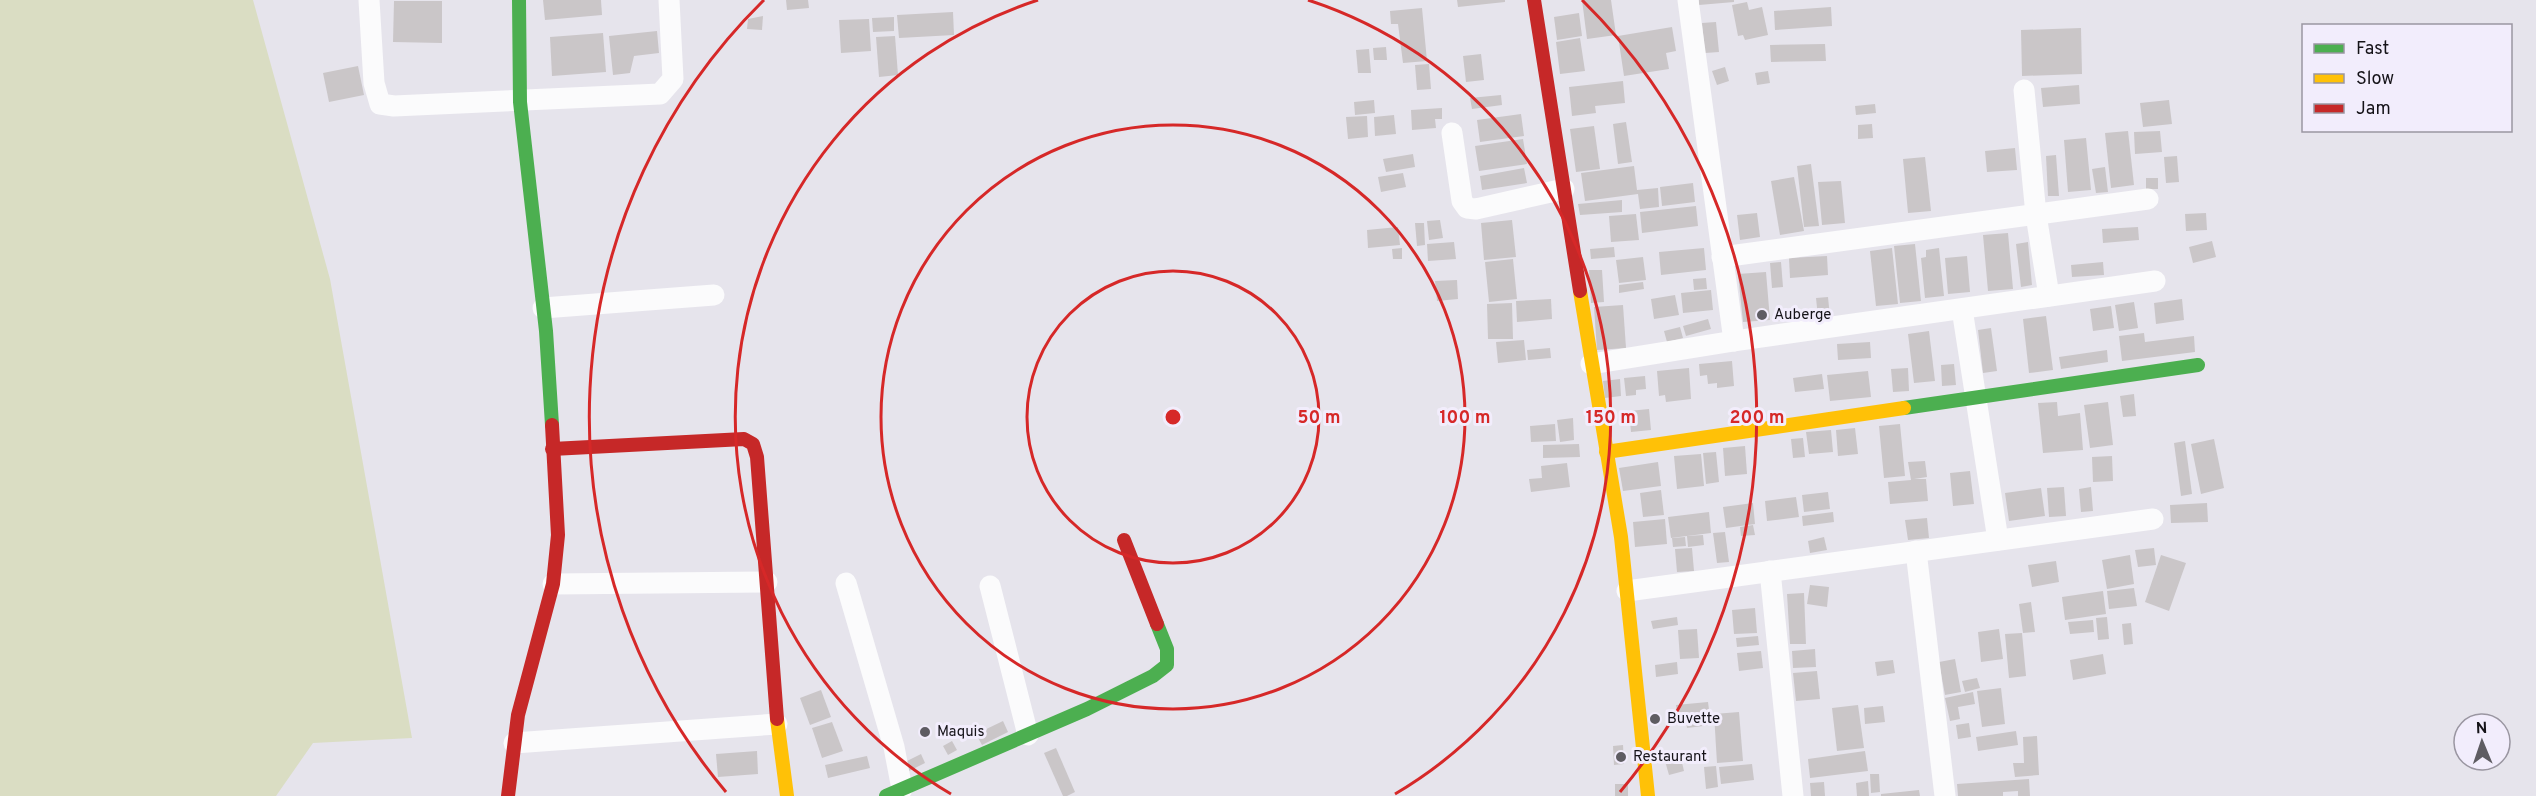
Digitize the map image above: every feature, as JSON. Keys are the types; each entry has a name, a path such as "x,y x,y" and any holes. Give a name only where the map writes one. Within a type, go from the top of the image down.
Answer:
{"street":[{"path":"369,0 374,84 380,104 394,106 660,94 673,78 669,0"},
{"path":"508,796 518,715 553,584 558,535 543,308 520,102 519,0"},
{"path":"1534,0 1591,364 1613,488 1627,591 1648,796"},
{"path":"1688,0 1734,340"},
{"path":"2024,90 2036,215 2049,296"},
{"path":"1452,133 1462,201 1467,208 1476,209 1564,189"},
{"path":"1722,257 2148,199"},
{"path":"1591,364 1734,340 2155,281"},
{"path":"543,308 714,296"},
{"path":"1962,309 1998,540"},
{"path":"1606,452 2198,365"},
{"path":"552,449 744,439 753,444 758,457 777,724 787,796"},
{"path":"1627,591 2153,519"},
{"path":"846,583 894,747 894,792 1028,735 1125,690 1153,676 1167,665 1167,649 1124,540"},
{"path":"1916,551 1945,796"},
{"path":"1770,571 1793,796"},
{"path":"553,584 767,582"},
{"path":"990,586 1028,735"},
{"path":"514,743 777,724"}],"green space":[{"path":"0,0 253,0 330,279 412,738 313,743 276,796 0,796"}],"building":[{"path":"543,0 601,0 602,15 545,20"},
{"path":"786,0 808,0 809,8 787,10"},
{"path":"1457,0 1505,0 1505,2 1458,7"},
{"path":"1582,0 1611,0 1616,35 1587,39"},
{"path":"1699,0 1734,0 1734,2 1699,5"},
{"path":"394,1 442,1 442,43 393,42"},
{"path":"1747,2 1749,10 1762,7 1768,35 1745,40 1743,35 1738,36 1732,5"},
{"path":"1831,7 1832,26 1775,30 1774,11"},
{"path":"1422,8 1427,61 1403,63 1398,24 1391,24 1390,11"},
{"path":"953,12 954,35 899,38 897,15"},
{"path":"1579,13 1582,36 1557,40 1554,17"},
{"path":"763,16 762,30 747,29 748,19"},
{"path":"894,17 894,31 873,32 872,18"},
{"path":"869,19 871,51 841,53 839,20"},
{"path":"1716,22 1719,52 1705,53 1702,23"},
{"path":"1672,27 1676,51 1666,53 1669,69 1624,76 1618,36"},
{"path":"2081,28 2082,74 2022,76 2021,30"},
{"path":"657,31 659,53 634,56 630,73 613,75 609,36"},
{"path":"603,33 606,72 552,76 550,37"},
{"path":"895,36 898,75 879,77 876,37"},
{"path":"1580,38 1585,71 1560,74 1556,42"},
{"path":"1825,44 1826,61 1771,62 1770,45"},
{"path":"1386,47 1387,60 1374,60 1373,48"},
{"path":"1369,49 1371,73 1358,73 1356,50"},
{"path":"1481,54 1484,80 1466,82 1463,56"},
{"path":"1429,64 1431,89 1417,90 1415,65"},
{"path":"358,66 364,95 329,102 323,73"},
{"path":"1725,67 1729,81 1717,85 1712,71"},
{"path":"1768,71 1770,83 1757,85 1755,73"},
{"path":"1623,81 1625,103 1595,106 1596,113 1572,116 1569,87"},
{"path":"2079,85 2080,104 2043,107 2041,88"},
{"path":"1501,95 1502,105 1472,109 1470,98"},
{"path":"1374,100 1375,113 1355,115 1354,102"},
{"path":"2169,100 2172,124 2143,127 2140,103"},
{"path":"1875,104 1876,113 1856,115 1855,106"},
{"path":"1442,108 1442,119 1435,119 1436,128 1412,130 1411,110"},
{"path":"1521,114 1524,136 1480,142 1477,120"},
{"path":"1394,115 1396,134 1375,136 1374,117"},
{"path":"1367,116 1368,137 1348,139 1346,117"},
{"path":"1626,122 1632,162 1618,164 1613,124"},
{"path":"1872,124 1873,138 1858,139 1858,125"},
{"path":"1594,126 1600,169 1576,172 1570,129"},
{"path":"2128,131 2134,185 2111,188 2105,133"},
{"path":"2160,131 2162,152 2135,154 2134,132"},
{"path":"2086,138 2091,190 2068,192 2064,140"},
{"path":"1523,139 1527,164 1479,171 1475,146"},
{"path":"2015,148 2017,170 1987,172 1985,151"},
{"path":"1413,154 1415,167 1386,172 1383,159"},
{"path":"2056,155 2059,196 2048,196 2046,156"},
{"path":"2177,156 2179,182 2166,183 2164,157"},
{"path":"1925,157 1931,211 1908,213 1903,159"},
{"path":"1811,164 1819,226 1804,227 1797,166"},
{"path":"1634,166 1637,190 1658,188 1659,207 1640,209 1638,194 1585,201 1581,173"},
{"path":"2105,167 2108,192 2096,193 2092,169"},
{"path":"1524,168 1527,183 1482,190 1480,176"},
{"path":"1403,173 1406,187 1381,192 1378,177"},
{"path":"1794,177 1804,231 1780,235 1771,181"},
{"path":"2146,178 2158,178 2158,189 2146,189"},
{"path":"1841,181 1845,223 1822,225 1818,182"},
{"path":"1693,183 1695,202 1662,206 1660,187"},
{"path":"1622,200 1622,212 1580,215 1578,204"},
{"path":"1696,206 1698,226 1642,233 1640,212"},
{"path":"1757,213 1760,237 1740,240 1737,215"},
{"path":"2206,213 2207,230 2186,231 2185,214"},
{"path":"1636,214 1639,240 1611,242 1609,216"},
{"path":"1440,220 1443,238 1429,240 1427,221"},
{"path":"1512,220 1516,257 1484,260 1481,223"},
{"path":"1415,223 1424,223 1425,245 1417,246"},
{"path":"1398,227 1400,245 1368,248 1367,230"},
{"path":"2138,227 2139,240 2103,243 2102,229"},
{"path":"2008,233 2013,289 1988,291 1983,235"},
{"path":"2212,241 2216,257 2193,263 2189,247"},
{"path":"1454,242 1456,259 1428,261 1427,244"},
{"path":"2028,242 2032,285 2021,287 2016,244"},
{"path":"1915,244 1921,301 1900,303 1894,246"},
{"path":"1614,247 1615,257 1591,259 1590,249"},
{"path":"1402,248 1402,259 1393,259 1392,249"},
{"path":"1704,248 1706,270 1661,275 1659,252"},
{"path":"1892,248 1898,304 1876,306 1870,251"},
{"path":"1939,248 1944,296 1925,298 1921,258 1926,257 1926,250"},
{"path":"1827,256 1828,275 1790,278 1789,258"},
{"path":"1967,256 1970,292 1948,294 1945,258"},
{"path":"1643,257 1646,280 1619,283 1616,260"},
{"path":"1513,259 1517,299 1489,302 1485,262"},
{"path":"1781,262 1783,287 1772,288 1770,263"},
{"path":"2103,262 2104,275 2072,277 2071,265"},
{"path":"1589,270 1602,270 1604,302 1591,303"},
{"path":"1766,272 1770,320 1743,322 1738,274"},
{"path":"1706,278 1707,289 1694,290 1693,279"},
{"path":"1457,280 1458,299 1437,301 1435,281"},
{"path":"1643,282 1644,289 1619,293 1619,285"},
{"path":"1711,290 1713,310 1683,313 1681,293"},
{"path":"1675,295 1679,315 1654,319 1651,299"},
{"path":"1828,297 1830,317 1818,317 1816,298"},
{"path":"1551,299 1552,319 1517,322 1516,301"},
{"path":"2182,299 2184,320 2156,324 2154,303"},
{"path":"2134,302 2138,328 2119,331 2115,305"},
{"path":"1512,303 1513,339 1488,339 1487,304"},
{"path":"1623,305 1626,348 1597,350 1594,307"},
{"path":"2111,306 2114,328 2093,331 2090,309"},
{"path":"1795,308 1796,320 1775,321 1775,310"},
{"path":"2046,316 2053,370 2029,373 2023,319"},
{"path":"1708,319 1711,329 1686,336 1683,326"},
{"path":"1680,327 1683,338 1667,342 1664,331"},
{"path":"1991,328 1997,371 1983,373 1978,330"},
{"path":"1929,331 1935,381 1914,383 1908,334"},
{"path":"2144,333 2145,342 2194,336 2195,352 2122,361 2119,336"},
{"path":"1524,340 1526,360 1498,363 1496,342"},
{"path":"1870,342 1871,358 1838,360 1837,344"},
{"path":"1550,348 1551,358 1528,360 1527,350"},
{"path":"2107,350 2108,362 2061,369 2059,357"},
{"path":"1732,361 1734,386 1717,388 1717,383 1708,384 1707,375 1700,376 1699,364"},
{"path":"1954,364 1956,385 1942,386 1941,365"},
{"path":"1689,368 1691,399 1666,402 1665,395 1659,396 1657,371"},
{"path":"1908,368 1909,391 1893,392 1891,369"},
{"path":"1868,371 1871,397 1830,401 1827,375"},
{"path":"1822,374 1824,389 1795,392 1793,378"},
{"path":"1645,376 1646,389 1636,390 1636,395 1626,396 1624,378"},
{"path":"1620,379 1621,396 1605,398 1603,381"},
{"path":"2134,394 2136,416 2123,417 2120,396"},
{"path":"2057,402 2058,416 2080,413 2083,450 2043,453 2038,403"},
{"path":"2108,402 2113,445 2090,448 2084,405"},
{"path":"1649,409 1651,430 1631,432 1629,411"},
{"path":"1573,418 1574,440 1560,442 1557,420"},
{"path":"1555,424 1556,441 1531,442 1530,426"},
{"path":"1900,424 1905,476 1884,478 1879,426"},
{"path":"1855,428 1858,454 1838,456 1836,430"},
{"path":"1831,430 1833,452 1809,454 1806,432"},
{"path":"1803,438 1805,457 1793,458 1791,439"},
{"path":"2214,439 2224,488 2201,494 2191,444"},
{"path":"2185,441 2192,494 2181,496 2174,443"},
{"path":"1579,444 1580,457 1543,458 1543,445"},
{"path":"1745,446 1747,474 1725,476 1723,448"},
{"path":"1716,452 1719,482 1706,484 1703,453"},
{"path":"1701,454 1704,486 1677,489 1674,456"},
{"path":"2112,456 2113,481 2093,482 2092,457"},
{"path":"1925,461 1927,477 1914,479 1926,479 1928,501 1890,504 1888,482 1911,480 1908,462"},
{"path":"1658,462 1661,486 1623,491 1619,468"},
{"path":"1567,463 1570,487 1531,492 1529,479 1542,478 1541,466"},
{"path":"1970,471 1974,504 1953,506 1950,473"},
{"path":"2064,487 2066,516 2049,517 2047,488"},
{"path":"2091,487 2093,511 2081,512 2079,489"},
{"path":"2041,488 2045,516 2009,521 2005,493"},
{"path":"1661,490 1664,515 1643,517 1640,493"},
{"path":"1828,492 1830,509 1804,512 1802,495"},
{"path":"1796,497 1799,517 1767,521 1765,501"},
{"path":"1753,503 1755,524 1726,528 1723,507"},
{"path":"2207,503 2208,522 2171,523 2170,505"},
{"path":"1709,512 1711,533 1671,538 1668,517"},
{"path":"1833,512 1834,522 1803,526 1802,516"},
{"path":"1927,518 1929,538 1908,540 1905,520"},
{"path":"1665,519 1667,544 1635,547 1633,522"},
{"path":"1753,525 1755,535 1741,536 1740,527"},
{"path":"1725,532 1729,562 1717,563 1713,533"},
{"path":"1703,535 1704,545 1688,547 1687,536"},
{"path":"1685,537 1686,546 1673,547 1672,538"},
{"path":"1824,537 1827,550 1810,553 1808,541"},
{"path":"1692,548 1694,571 1677,572 1675,549"},
{"path":"2154,548 2156,565 2138,567 2135,550"},
{"path":"2130,555 2134,584 2107,589 2102,560"},
{"path":"2161,555 2186,563 2169,611 2145,602"},
{"path":"2056,561 2059,582 2032,587 2028,565"},
{"path":"1810,585 1829,587 1827,607 1807,604"},
{"path":"2134,588 2137,606 2109,609 2107,591"},
{"path":"2103,591 2106,614 2065,620 2062,597"},
{"path":"1804,593 1806,644 1790,644 1787,594"},
{"path":"2031,602 2035,632 2023,633 2019,604"},
{"path":"1755,608 1757,633 1734,634 1732,610"},
{"path":"1677,617 1678,625 1653,629 1651,621"},
{"path":"2107,617 2109,639 2098,640 2096,618"},
{"path":"2093,620 2094,632 2070,634 2068,622"},
{"path":"2131,623 2133,644 2124,645 2122,624"},
{"path":"1697,629 1699,658 1680,659 1678,630"},
{"path":"1999,629 2003,659 1981,662 1978,632"},
{"path":"2022,633 2026,676 2009,678 2005,634"},
{"path":"1758,636 1759,645 1737,647 1736,638"},
{"path":"1815,649 1816,667 1793,668 1792,651"},
{"path":"1761,651 1763,668 1739,671 1737,653"},
{"path":"2103,654 2106,674 2073,680 2070,660"},
{"path":"1955,659 1961,692 1945,695 1939,662"},
{"path":"1893,660 1895,673 1877,676 1875,662"},
{"path":"1677,662 1678,674 1656,677 1655,665"},
{"path":"1817,671 1820,699 1796,701 1793,673"},
{"path":"1977,678 1980,688 1965,692 1962,681"},
{"path":"2001,688 2005,724 1982,727 1977,691"},
{"path":"821,690 831,717 810,725 800,698"},
{"path":"1973,692 1975,704 1958,707 1960,719 1950,721 1945,698"},
{"path":"1708,702 1711,725 1687,728 1686,720 1678,720 1676,705"},
{"path":"1858,705 1864,748 1837,751 1832,708"},
{"path":"1883,706 1885,722 1865,724 1864,708"},
{"path":"1739,712 1743,761 1717,763 1714,714"},
{"path":"1003,721 1008,732 982,745 976,734"},
{"path":"832,722 843,751 822,758 812,728"},
{"path":"1969,723 1971,737 1958,739 1956,725"},
{"path":"2016,731 2018,745 1978,751 1976,737"},
{"path":"2037,736 2039,775 2015,777 2013,763 2024,763 2023,737"},
{"path":"952,741 957,750 948,755 943,746"},
{"path":"1623,745 1624,764 1614,765 1613,746"},
{"path":"1056,748 1075,792 1067,796 1063,796 1044,753"},
{"path":"1679,750 1684,771 1669,775 1663,754"},
{"path":"757,751 758,774 718,777 716,754"},
{"path":"1865,751 1868,771 1810,778 1808,759"},
{"path":"921,754 925,763 909,771 905,762"},
{"path":"867,756 870,768 828,778 825,765"},
{"path":"1752,764 1754,780 1721,784 1719,767"},
{"path":"1716,766 1718,787 1706,789 1704,767"},
{"path":"1870,774 1879,774 1880,792 1871,793"},
{"path":"2029,779 2030,796 2018,796 2018,791 2003,792 2003,796 1958,796 1957,784"},
{"path":"1868,781 1869,796 1857,796 1856,783"},
{"path":"1824,782 1825,796 1811,796 1810,783"},
{"path":"1615,784 1628,784 1628,796 1615,796"},
{"path":"1919,790 1920,796 1881,796 1881,794"}],"traffic: fast":[{"path":"519,0 520,102 546,331 552,425"},
{"path":"1904,408 2198,365"},
{"path":"886,796 1087,709 1153,676 1167,665 1167,649 1157,624"}],"traffic: slow":[{"path":"1580,291 1621,537 1648,796"},
{"path":"1606,452 1904,408"},
{"path":"777,719 787,796"}],"traffic: jam":[{"path":"1534,0 1580,291"},
{"path":"508,796 518,715 553,584 558,535 552,425"},
{"path":"552,449 744,439 753,444 757,457 777,719"},
{"path":"1124,540 1157,624"}],"place":[{"name":"Auberge","path":"1762,315"},
{"name":"Buvette","path":"1655,719"},
{"name":"Maquis","path":"925,732"},
{"name":"Restaurant","path":"1621,757"}]}
